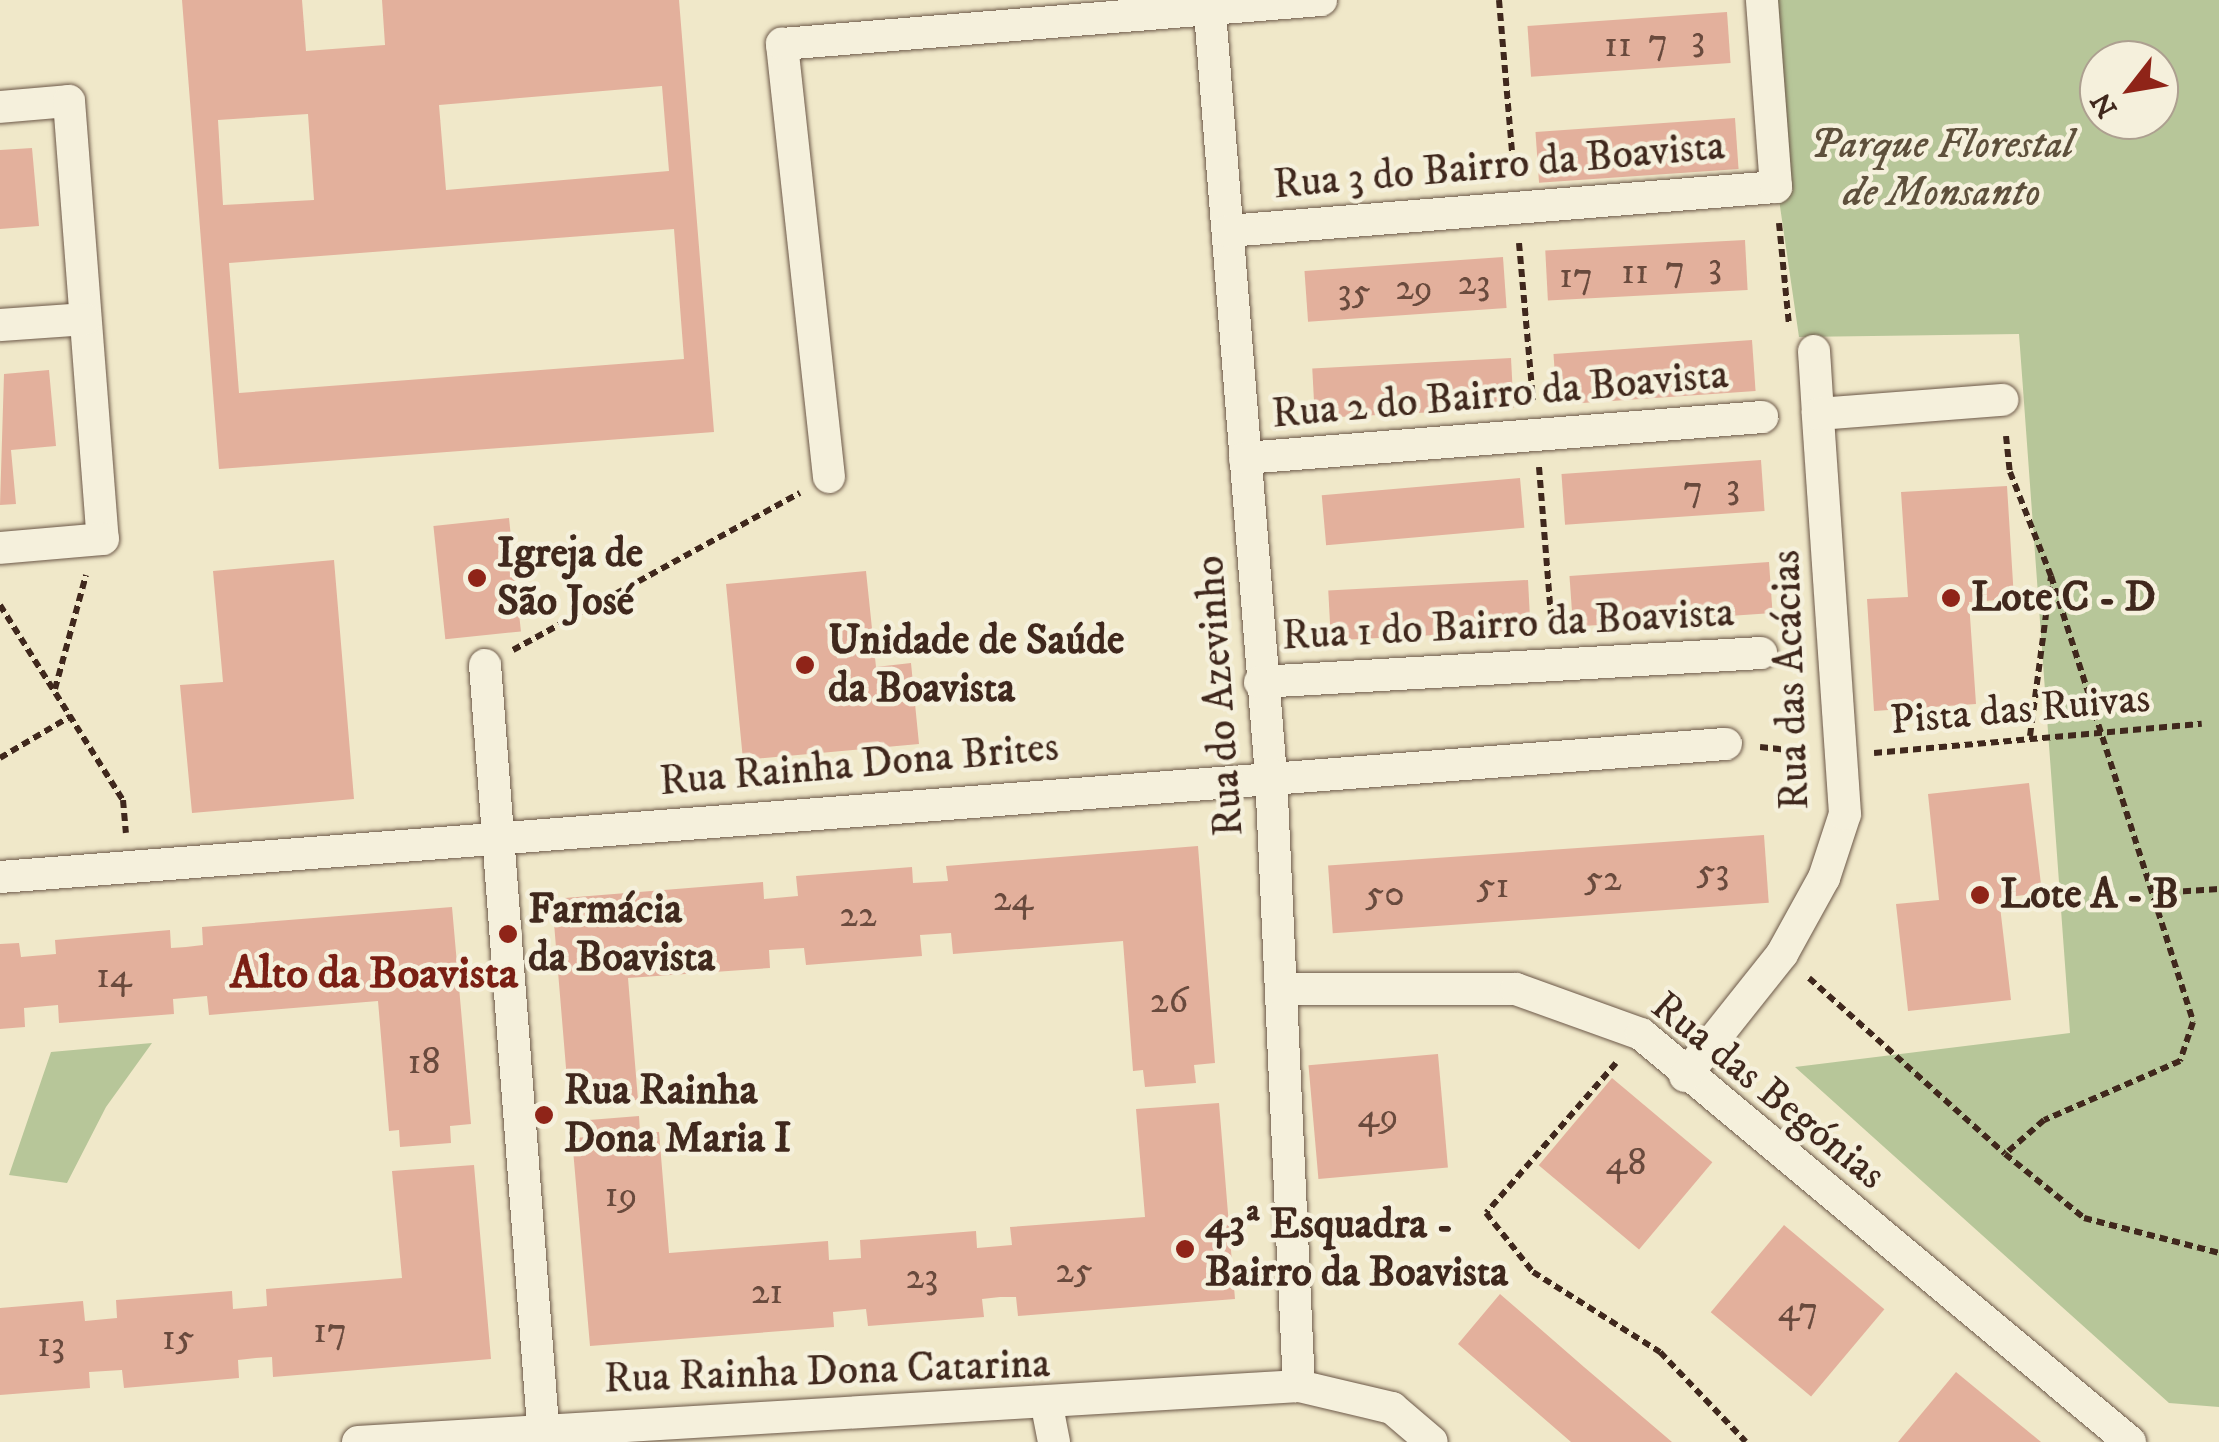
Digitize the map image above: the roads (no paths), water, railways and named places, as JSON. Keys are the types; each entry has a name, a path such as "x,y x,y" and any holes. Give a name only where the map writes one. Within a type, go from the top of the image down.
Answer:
{"street":[{"path":"829,477 782,44 1209,6 1320,0"},
{"name":"Rua 3 do Bairro da Boavista","path":"1228,231 1776,186 1762,0"},
{"name":"Rua do Azevinho","path":"1209,6 1270,776 1299,1386"},
{"path":"0,107 69,102 86,319 94,540 0,548"},
{"path":"0,326 86,319"},
{"name":"Rua das Acácias","path":"1685,1076 1782,954 1824,878 1845,814 1814,351"},
{"path":"1818,414 2002,400"},
{"name":"Rua 2 do Bairro da Boavista","path":"1245,458 1762,417"},
{"name":"Rua 1 do Bairro da Boavista","path":"1260,682 1762,653"},
{"path":"485,665 543,1425"},
{"name":"Rua Rainha Dona Brites","path":"0,877 1270,776 1726,744"},
{"name":"Rua das Begónias","path":"1281,989 1516,989 1641,1034 1685,1076 2130,1442"},
{"name":"Rua Rainha Dona Catarina","path":"358,1442 543,1425 1048,1406 1299,1386 1392,1408 1432,1442"},
{"path":"1048,1406 1054,1442"}],"place":[{"name":"Igreja de São José","path":"477,578"},
{"name":"Lote C - D","path":"1951,598"},
{"name":"Unidade de Saúde da Boavista","path":"805,665"},
{"name":"Lote A - B","path":"1980,895"},
{"name":"Farmácia da Boavista","path":"508,934"},
{"name":"Rua Rainha Dona Maria I","path":"544,1115"},
{"name":"43ª Esquadra - Bairro da Boavista","path":"1185,1249"}],"district":[{"name":"Alto da Boavista","path":"374,975"}],"park label":[{"name":"Parque Florestal de Monsanto","path":"1942,169"}]}
